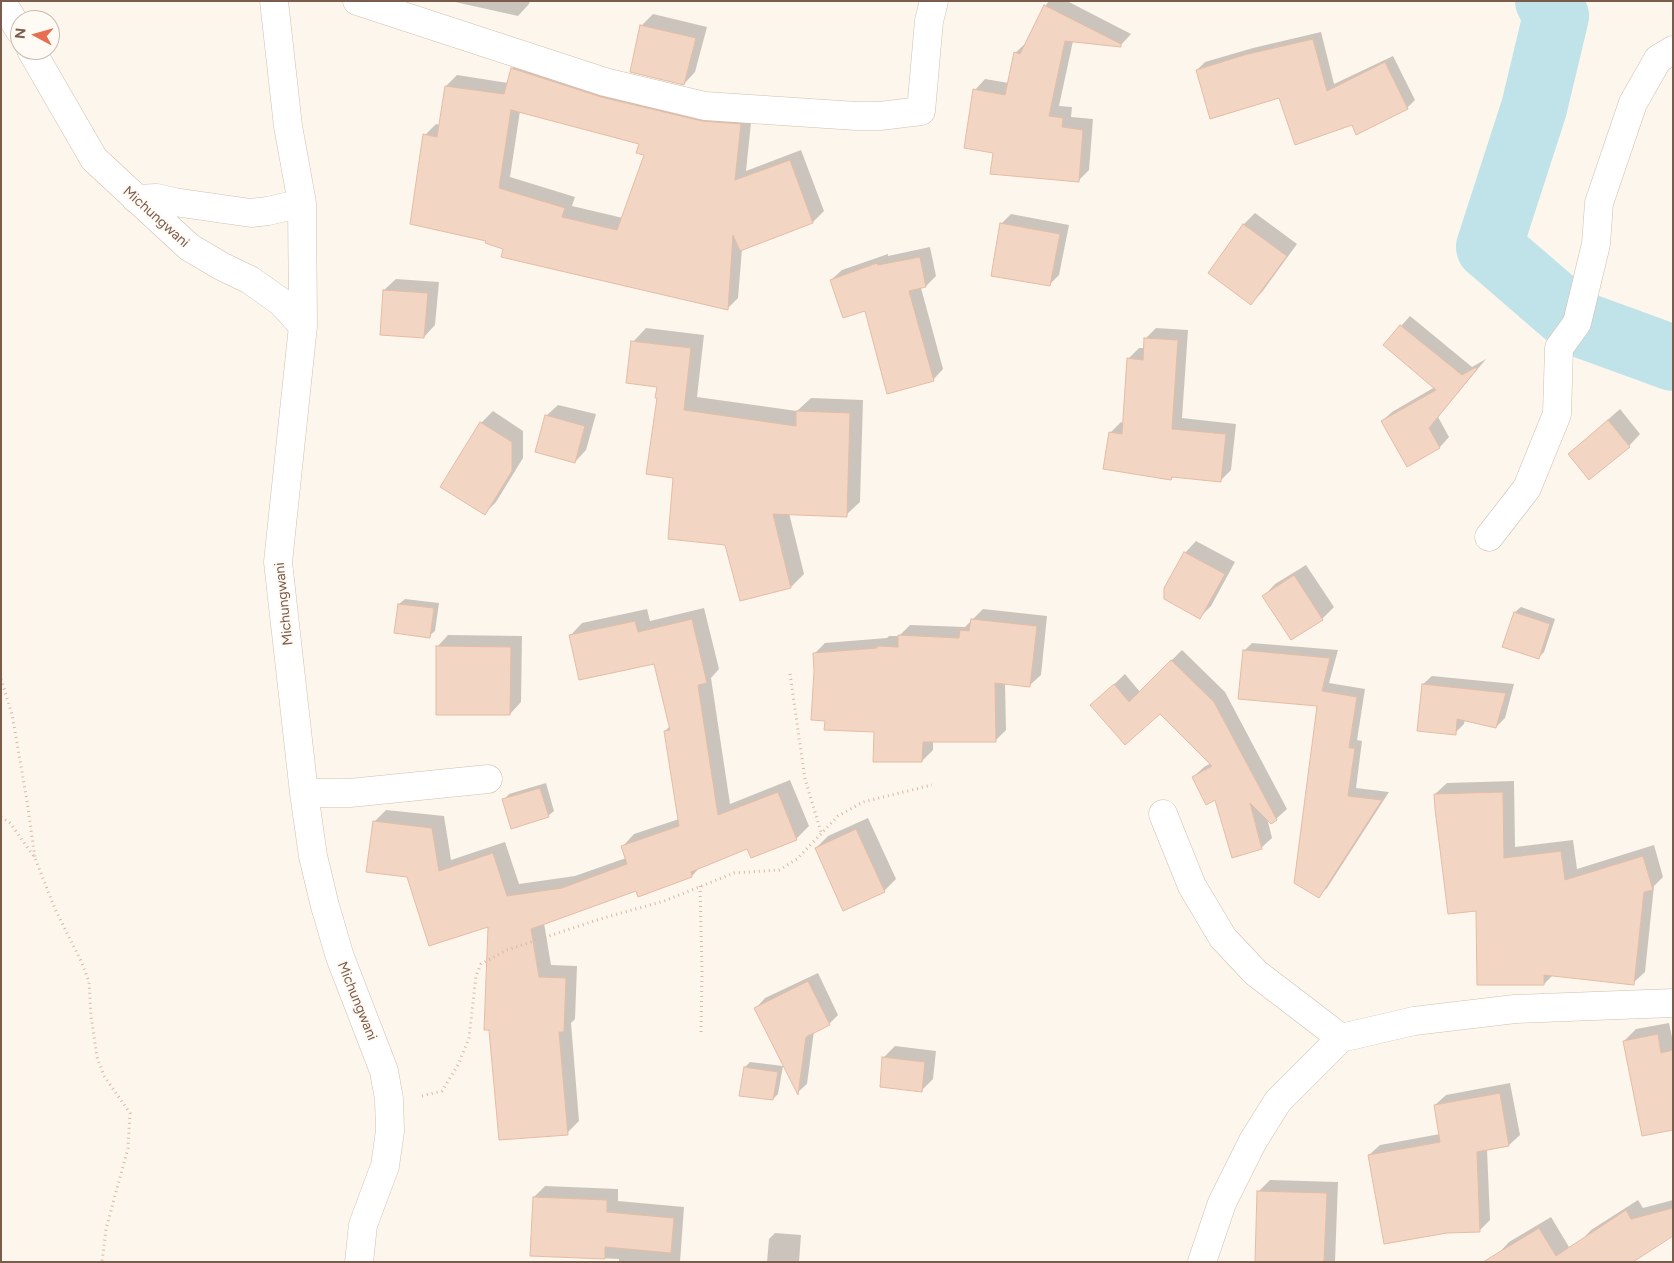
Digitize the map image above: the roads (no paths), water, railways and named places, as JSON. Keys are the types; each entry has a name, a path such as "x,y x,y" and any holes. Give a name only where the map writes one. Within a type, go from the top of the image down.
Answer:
{"street":[{"path":"1,1 10,15"},
{"path":"274,1 288,126 302,203 303,326"},
{"path":"356,1 604,82 705,106 846,116 880,116 921,111 929,21 934,1"},
{"path":"1489,537 1526,488 1557,414 1559,348 1577,323 1596,244 1599,203 1633,103 1658,59 1673,50"},
{"name":"Michungwani","path":"37,60 94,159 189,247 250,280 281,302 303,326 278,562 313,856 340,957 384,1070 389,1099 390,1131 385,1166 364,1225 359,1262"},
{"path":"136,199 157,198 251,213 302,203"},
{"path":"304,793 350,793 488,779"},
{"path":"1163,814 1192,886 1223,938 1256,972 1341,1038"},
{"path":"1202,1262 1222,1203 1253,1141 1278,1101 1341,1038 1414,1021 1515,1009 1673,1003"}],"waterway":[{"path":"1548,1 1556,16 1534,108 1489,247 1577,323 1673,358"}]}
